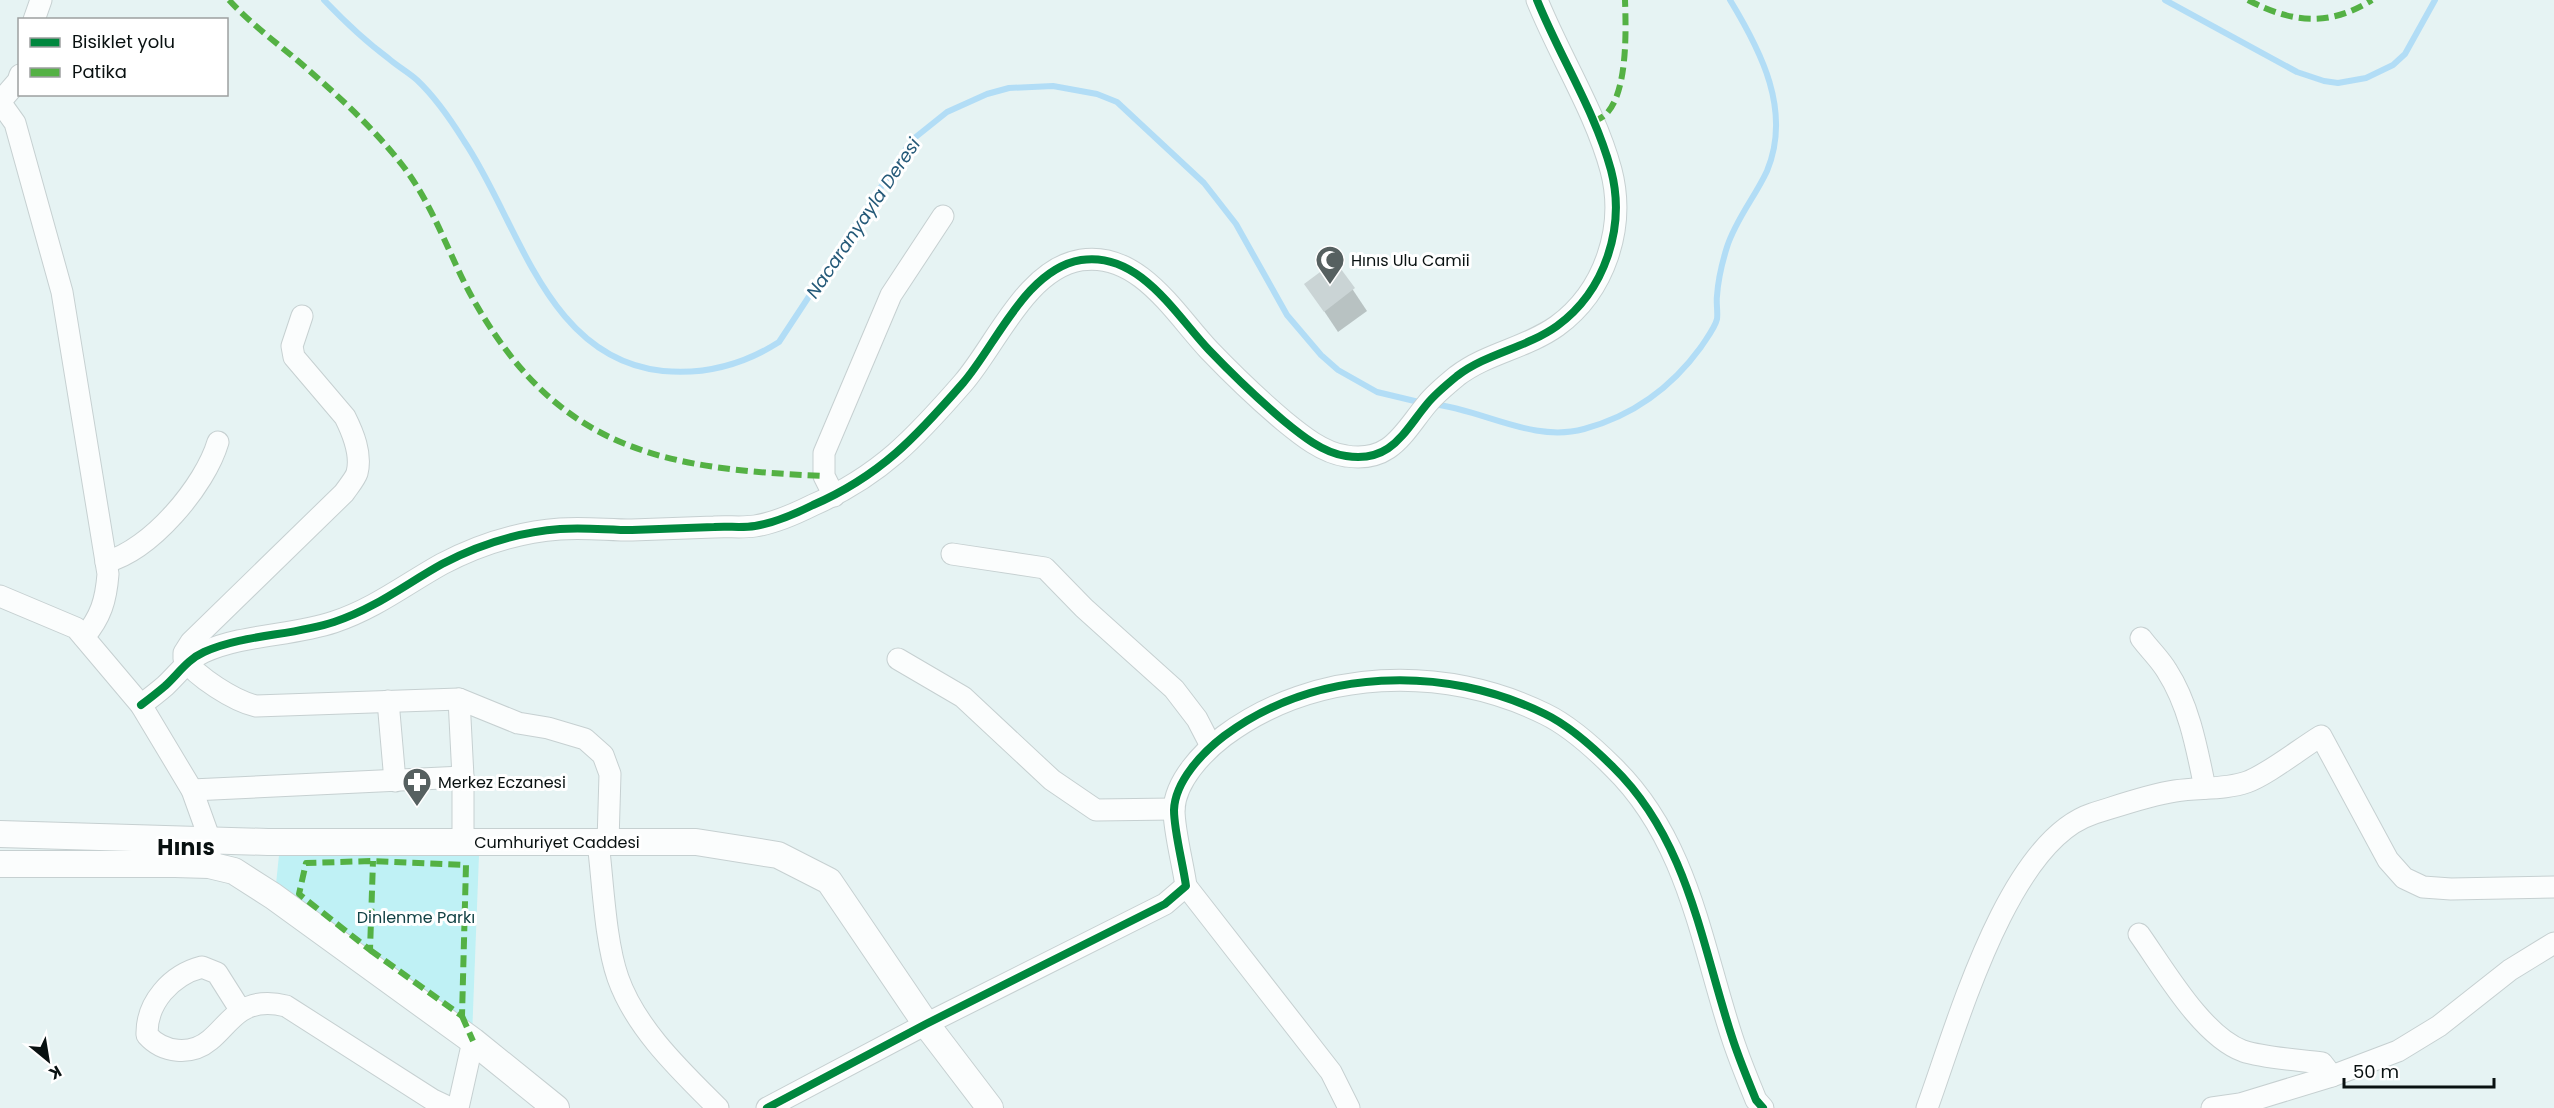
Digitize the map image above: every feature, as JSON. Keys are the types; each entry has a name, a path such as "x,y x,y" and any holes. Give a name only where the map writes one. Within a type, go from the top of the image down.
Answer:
{"main road":[{"name":"Cumhuriyet Caddesi","path":"0,834 210,853 473,1041 556,1108"},
{"name":"Cumhuriyet Caddesi","path":"0,864 463,842 696,842 778,855 829,881 927,1024 990,1108"}],"street":[{"path":"35,18 41,0"},
{"path":"141,705 196,655 238,641 329,624 356,614 473,549 511,538 558,529 630,530 756,526 783,518 834,496 875,472 910,441 969,377 1023,300 1046,275 1068,263 1082,260 1104,259 1127,268 1150,284 1211,352 1268,407 1299,433 1325,449 1345,456 1366,456 1384,451 1400,441 1429,400 1471,366 1536,339 1560,324 1579,306 1600,278 1612,246 1615,213 1612,173 1593,122 1538,0"},
{"path":"18,81 0,102 15,123 62,291 108,574 107,595 96,623 84,638"},
{"path":"834,496 824,476 824,453 891,295 943,216"},
{"path":"302,316 292,346 294,357 345,417 357,448 357,474 344,493 191,642 183,653 187,664 228,696 256,706 459,699 518,723 548,728 585,739 598,749 608,764 610,774 603,842 613,959 621,987 659,1048 718,1108"},
{"path":"106,562 123,557 139,546 178,510 204,475 218,442"},
{"path":"952,554 1045,568 1084,608 1174,689 1197,719 1211,746"},
{"path":"0,596 76,628 141,705 192,790 210,853"},
{"path":"2141,638 2167,671 2179,696 2198,755 2205,788"},
{"path":"898,659 963,697 1052,780 1096,810 1174,809"},
{"path":"1349,1108 1331,1072 1186,886 1174,809 1180,789 1193,766 1211,746 1237,727 1278,706 1324,690 1366,681 1410,680 1462,686 1504,697 1546,715 1582,739 1615,768 1641,800 1662,832 1682,875 1704,934 1732,1038 1756,1100 1763,1108"},
{"path":"459,699 463,777 463,842"},
{"path":"388,701 394,781"},
{"path":"1927,1108 1987,940 2029,866 2047,844 2069,825 2089,815 2174,791 2226,787 2249,781 2321,736 2388,860 2404,878 2423,887 2433,888 2554,887"},
{"path":"192,790 463,777"},
{"path":"767,1108 1165,904 1186,886"},
{"path":"2139,934 2201,1019 2220,1038 2245,1052 2322,1063 2332,1076"},
{"path":"2212,1108 2240,1104 2378,1060 2418,1040 2510,970 2554,943"},
{"path":"241,1011 217,973 202,967 182,974 159,998 150,1011 147,1035 163,1048 192,1050 210,1040 241,1011 264,1003 286,1006 433,1100 450,1108"},
{"path":"458,1108 473,1041"}],"green space":[{"name":"Dinlenme Parkı","path":"279,855 479,855 472,1037 276,884"}],"building":[{"name":"Hınıs Ulu Camii","path":"1335,261 1355,288 1324,312 1304,284"}],"waterway":[{"name":"Nacaranyayla Deresi","path":"324,0 363,38 417,80 436,101 484,174 540,282 563,314 590,341 623,361 663,371 709,370 752,357 779,342 912,140 947,112 987,94 1009,88 1053,86 1097,94 1117,102 1204,183 1236,224 1287,315 1321,355 1338,370 1377,392 1423,403"},
{"name":"Nacaranyayla Deresi","path":"1433,404 1471,412 1527,429 1546,432 1584,429 1618,416 1650,398 1677,375 1701,347 1717,319 1718,284 1727,247 1735,227 1767,171 1774,149 1776,126 1770,82 1752,40 1730,0"},
{"name":"Nacaranyayla Deresi","path":"2165,0 2297,72 2338,83 2366,78 2393,65 2405,54 2435,0"}],"marked path":[{"path":"229,0 253,24 353,110 403,166 415,182 434,217 477,306 510,355 545,393 582,422 623,443 667,458 767,473 824,476"},
{"path":"1593,122 1605,115 1613,105 1622,77 1626,28 1625,0"},
{"path":"2248,0 2280,14 2310,19 2341,15 2372,0"},
{"path":"370,950 462,1016 466,865 373,861 306,863 299,894 370,950 373,861"},
{"path":"462,1016 473,1041"}],"cycle path":[{"path":"141,705 165,686 188,663 204,652 235,642 318,627 349,617 442,564 500,540 569,528 632,530 750,527 792,515 837,494 878,468 913,438 963,383 1028,293 1061,266 1081,260 1102,260 1121,265 1138,275 1169,303 1209,350 1246,387 1313,443 1346,456 1361,457 1385,450 1403,435 1427,404 1457,376 1481,362 1545,334 1574,312 1588,295 1608,256 1616,214 1611,170 1587,105 1537,0"},
{"path":"767,1108 926,1024 1165,904 1186,886 1175,828 1176,799 1185,778 1207,750 1260,713 1299,697 1339,686 1381,681 1423,681 1465,687 1506,698 1545,714 1564,725 1613,767 1638,796 1659,827 1675,860 1689,894 1735,1045 1756,1100 1763,1108"}],"place":[{"name":"Hınıs Ulu Camii","path":"1330,286"},
{"name":"Merkez Eczanesi","path":"417,808"}],"district":[{"name":"Hınıs","path":"186,847"}]}
